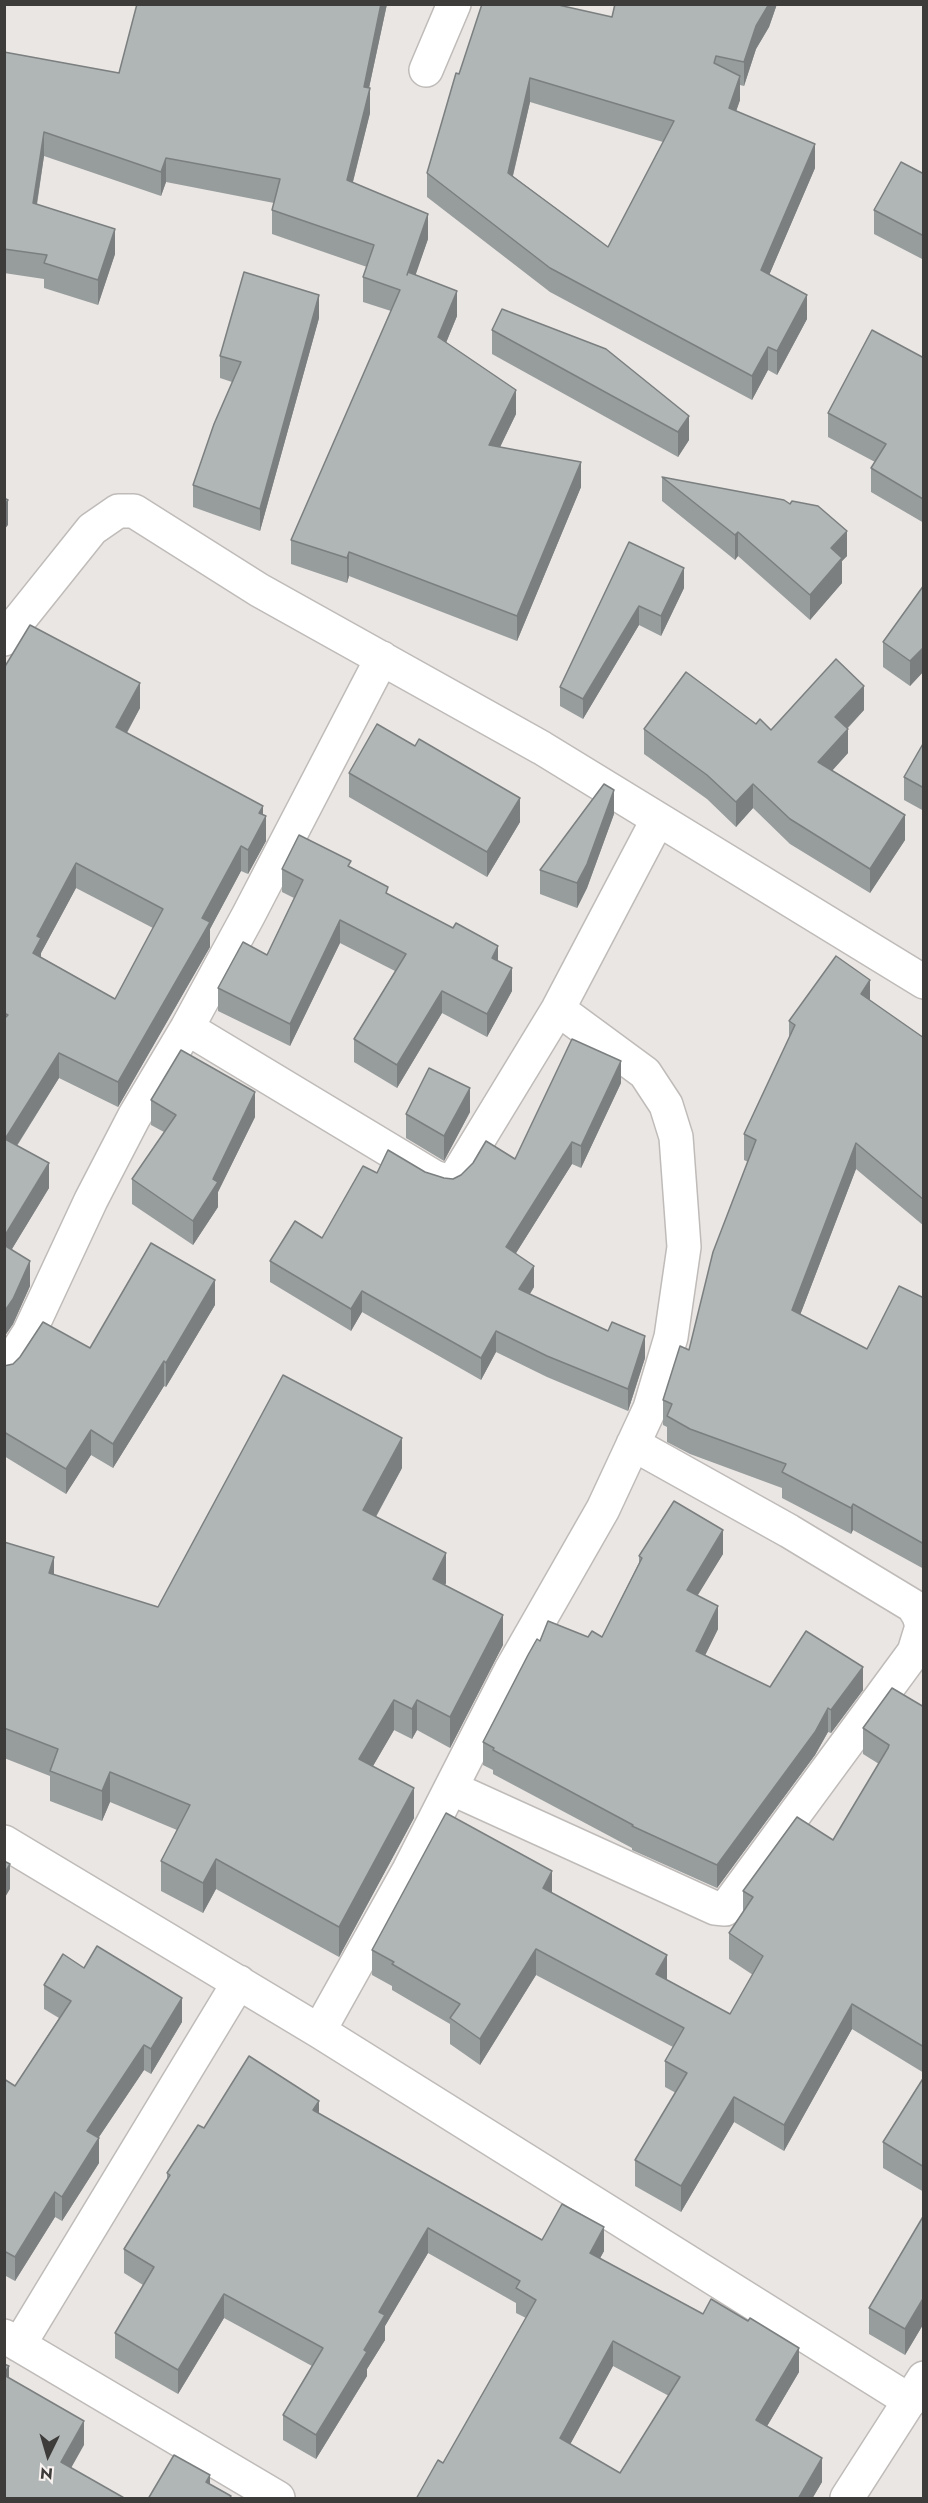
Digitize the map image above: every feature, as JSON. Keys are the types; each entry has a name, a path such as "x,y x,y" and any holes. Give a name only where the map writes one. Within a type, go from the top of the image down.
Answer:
{"street":[{"path":"426,70 454,4"},
{"path":"4,639 92,528 118,511 134,512 259,590 542,748 924,982"},
{"path":"4,1372 29,1333 91,1200 134,1117 187,1028 248,916 382,658"},
{"path":"187,1028 434,1177 448,1182 457,1175 558,1009 658,819"},
{"path":"319,2031 409,1870 511,1670 603,1509 650,1408 671,1337 684,1247 676,1137 666,1105 645,1073 558,1009"},
{"path":"451,1788 707,1904 725,1909 915,1652 922,1626 912,1606 789,1531 633,1444"},
{"path":"4,1842 917,2390 847,2499"},
{"path":"239,1982 12,2340 278,2499"}],"building":[{"path":"137,4 381,4 364,87 370,88 347,180 428,214 408,272 457,291 438,337 516,390 489,445 581,462 517,616 349,552 347,558 291,540 400,290 363,277 374,245 272,210 280,179 166,158 161,172 44,132 33,203 115,229 98,280 44,263 47,255 4,249 4,52 119,73"},
{"path":"482,4 554,4 612,17 615,4 769,4 756,26 744,62 716,56 714,63 740,76 729,108 815,144 761,270 807,295 777,351 768,347 752,376 550,268 427,173 456,73 459,74","holes":["530,78 674,121 608,247 508,173"]},
{"path":"901,162 924,174 924,236 874,210"},
{"path":"244,272 319,295 260,509 193,485 214,424 241,362 220,356"},
{"path":"502,309 606,349 689,416 678,432 492,330"},
{"path":"872,330 924,358 923,499 871,468 886,444 828,413"},
{"path":"662,477 784,500 790,504 792,501 818,506 847,531 831,548 842,558 810,595 738,532 735,535"},
{"path":"629,542 684,568 661,616 639,606 583,699 560,687"},
{"path":"924,585 924,647 910,661 883,642"},
{"path":"30,625 140,683 116,727 263,806 259,813 266,816 248,850 241,846 202,918 210,922 118,1082 59,1053 5,1139 49,1163 4,1237 4,1019 8,1015 4,1013 4,668","holes":["76,863 163,909 115,999 33,953 41,938 37,936"]},
{"path":"836,659 864,686 835,717 848,729 818,762 905,815 870,869 790,819 753,784 736,802 707,775 644,729 686,672 756,724 760,719 771,730"},
{"path":"377,724 415,746 419,739 520,798 487,852 349,773"},
{"path":"924,742 924,788 904,777"},
{"path":"604,784 614,790 587,864 577,883 540,870"},
{"path":"299,835 351,861 348,866 388,887 386,893 453,928 456,923 498,946 492,958 512,968 487,1014 442,991 397,1065 354,1039 406,954 340,920 290,1024 218,988 243,942 267,955 303,880 282,869"},
{"path":"836,956 870,980 861,994 924,1038 924,1200 856,1143 792,1310 867,1349 899,1286 924,1298 924,1544 853,1504 851,1508 782,1472 786,1464 690,1429 667,1416 672,1404 663,1400 680,1346 689,1350 713,1252 756,1140 744,1134 795,1025 789,1021"},
{"path":"572,1039 621,1061 581,1146 572,1142 506,1247 534,1266 519,1289 608,1331 612,1322 645,1336 628,1389 547,1356 496,1331 481,1358 362,1291 351,1309 270,1261 295,1221 322,1238 363,1166 377,1173 388,1150 425,1172 453,1179 461,1175 473,1163 486,1141 515,1159"},
{"path":"181,1050 255,1092 213,1179 218,1182 193,1221 132,1179 176,1115 151,1100"},
{"path":"429,1068 470,1088 444,1136 406,1114"},
{"path":"151,1243 215,1280 166,1363 164,1361 113,1444 91,1430 66,1469 4,1432 4,1366 13,1364 20,1357 43,1322 90,1348"},
{"path":"4,1245 30,1261 13,1299 4,1312"},
{"path":"283,1375 402,1438 363,1510 446,1553 433,1579 503,1615 450,1717 417,1700 412,1709 394,1700 359,1759 414,1788 339,1927 216,1859 203,1883 161,1861 190,1805 110,1772 102,1791 50,1771 58,1749 4,1728 4,1542 54,1557 49,1573 158,1607"},
{"path":"674,1501 723,1530 687,1590 718,1606 696,1651 770,1687 806,1631 863,1667 831,1710 828,1708 815,1732 717,1865 632,1826 493,1750 494,1748 483,1742 537,1639 540,1641 548,1621 588,1637 592,1631 602,1637 642,1558 639,1556"},
{"path":"892,1688 924,1707 924,2047 852,2004 784,2125 734,2097 681,2186 635,2160 687,2073 665,2061 684,2028 536,1949 480,2039 450,2018 460,2004 372,1950 446,1813 552,1871 543,1888 667,1955 656,1974 730,2014 763,1956 729,1933 753,1897 743,1891 797,1817 833,1840 888,1748 889,1745 863,1728"},
{"path":"4,1861 10,1864 4,1874"},
{"path":"97,1946 182,1998 151,2049 144,2045 87,2131 99,2138 62,2197 55,2192 15,2257 4,2251 4,2079 15,2086 71,2001 44,1985 63,1954 84,1968"},
{"path":"249,2056 319,2101 313,2110 542,2240 562,2204 604,2227 590,2253 703,2314 711,2299 748,2321 750,2318 799,2348 756,2420 822,2458 798,2499 416,2499 438,2460 443,2463 536,2300 516,2288 520,2281 428,2228 379,2312 385,2315 364,2350 367,2352 316,2435 283,2415 323,2348 224,2294 178,2370 115,2333 154,2267 124,2249 170,2175 167,2173 198,2125 204,2128","holes":["613,2341 680,2377 620,2473 560,2438"]},
{"path":"924,2077 924,2167 883,2142"},
{"path":"924,2215 924,2297 905,2329 869,2308"},
{"path":"4,2364 9,2366 4,2374"},
{"path":"4,2375 84,2421 61,2462 126,2499 4,2499"},
{"path":"174,2455 210,2475 206,2482 231,2496 229,2499 148,2499"}]}
